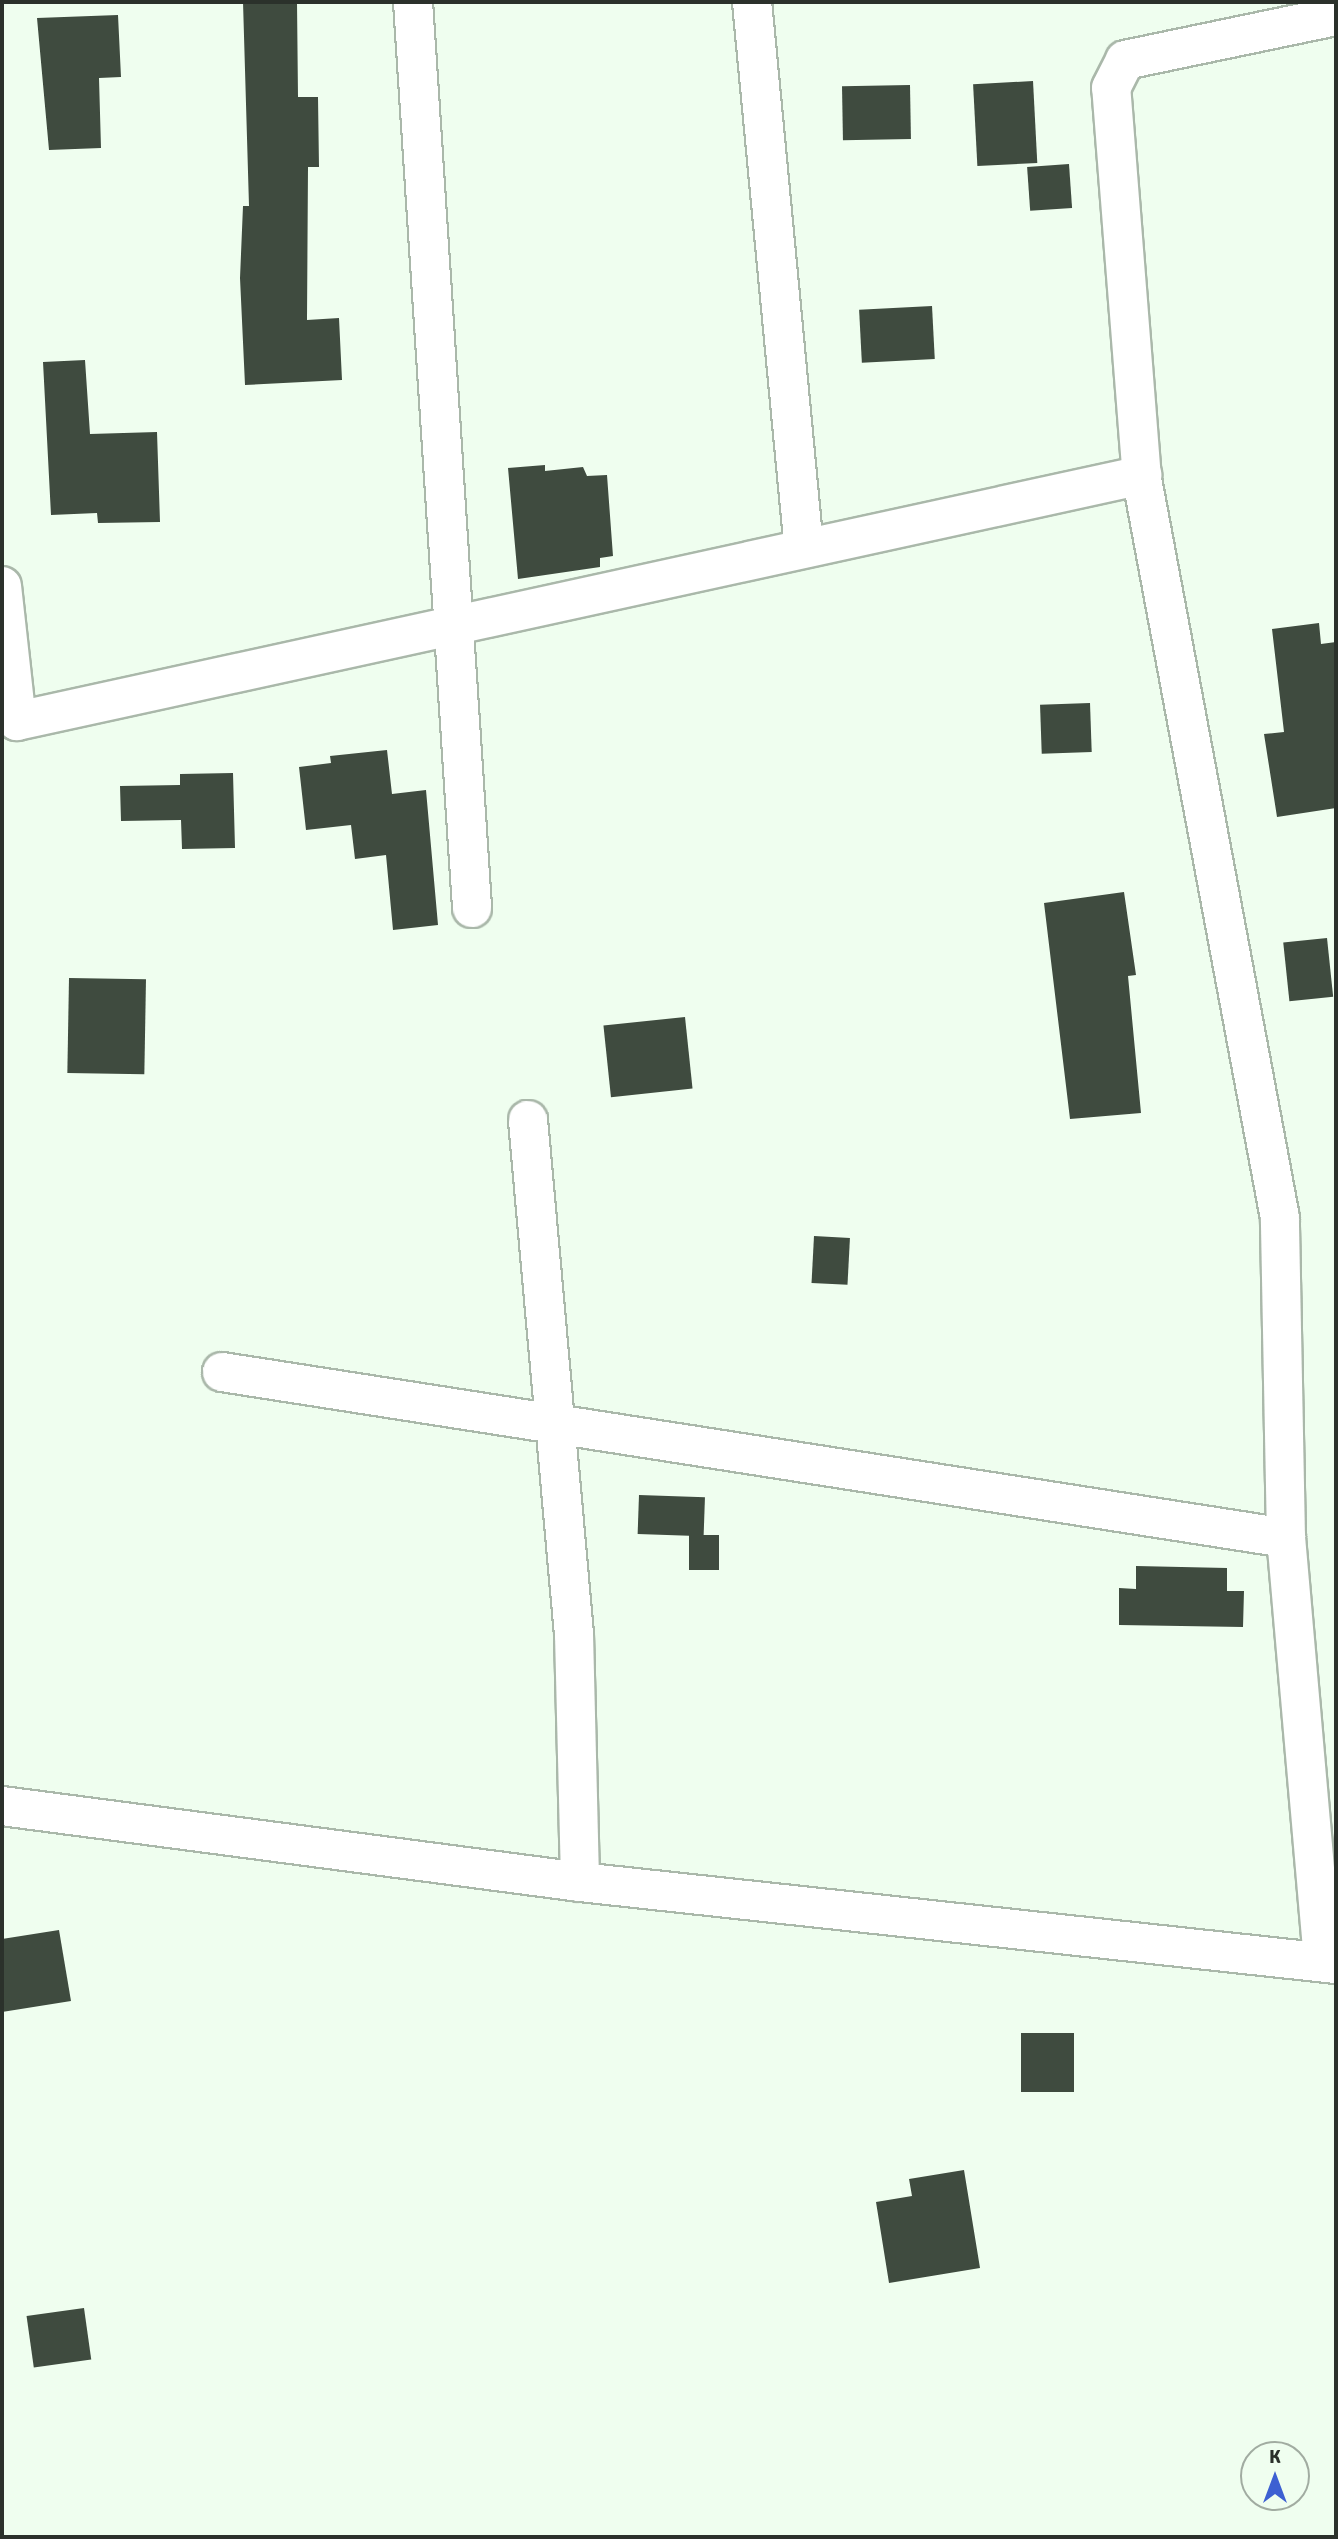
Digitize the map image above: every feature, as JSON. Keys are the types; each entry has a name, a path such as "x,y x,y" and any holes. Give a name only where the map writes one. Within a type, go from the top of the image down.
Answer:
{"street":[{"path":"413,2 458,625 472,908"},
{"path":"752,2 804,549"},
{"path":"2,1807 580,1882 1330,1962 1286,1538 1280,1218 1142,475 1111,88 1125,60 1336,16"},
{"path":"2,586 18,721 1142,475"},
{"path":"528,1120 558,1422 574,1634 580,1882"},
{"path":"222,1372 558,1422 1286,1538"}],"building":[{"path":"243,2 297,2 298,97 318,97 319,167 308,167 307,320 339,318 342,380 245,385 240,278 243,206 249,206"},
{"path":"118,15 121,77 99,78 101,148 49,150 37,18"},
{"path":"1033,81 1037,163 977,166 973,84"},
{"path":"910,85 911,139 843,140 842,86"},
{"path":"1069,164 1072,208 1030,211 1027,167"},
{"path":"932,306 935,359 862,363 859,310"},
{"path":"85,360 90,434 157,432 160,522 98,523 97,513 51,515 43,362"},
{"path":"545,465 545,471 583,467 587,476 607,475 613,556 600,558 600,567 518,579 508,468"},
{"path":"1319,623 1321,644 1336,642 1336,808 1277,817 1264,734 1284,732 1272,629"},
{"path":"1090,703 1092,752 1042,754 1040,705"},
{"path":"387,750 392,794 426,790 438,925 393,930 386,855 355,859 351,825 306,830 299,767 331,763 330,756"},
{"path":"233,773 235,848 182,849 181,820 121,821 120,786 180,785 180,774"},
{"path":"1124,892 1136,975 1128,976 1141,1113 1070,1119 1044,903"},
{"path":"1327,938 1333,997 1289,1001 1283,943"},
{"path":"69,978 146,979 144,1074 67,1073"},
{"path":"685,1017 693,1089 611,1097 603,1026"},
{"path":"814,1236 850,1238 847,1285 812,1283"},
{"path":"639,1495 705,1497 704,1536 638,1534"},
{"path":"689,1535 719,1535 719,1570 689,1570"},
{"path":"1136,1566 1227,1568 1227,1591 1244,1591 1243,1627 1119,1625 1119,1588 1136,1589"},
{"path":"59,1930 71,2001 2,2012 2,1939"},
{"path":"1021,2033 1074,2033 1074,2092 1021,2092"},
{"path":"964,2170 980,2268 889,2283 876,2202 912,2196 909,2179"},
{"path":"84,2308 91,2359 34,2368 27,2316"}]}
